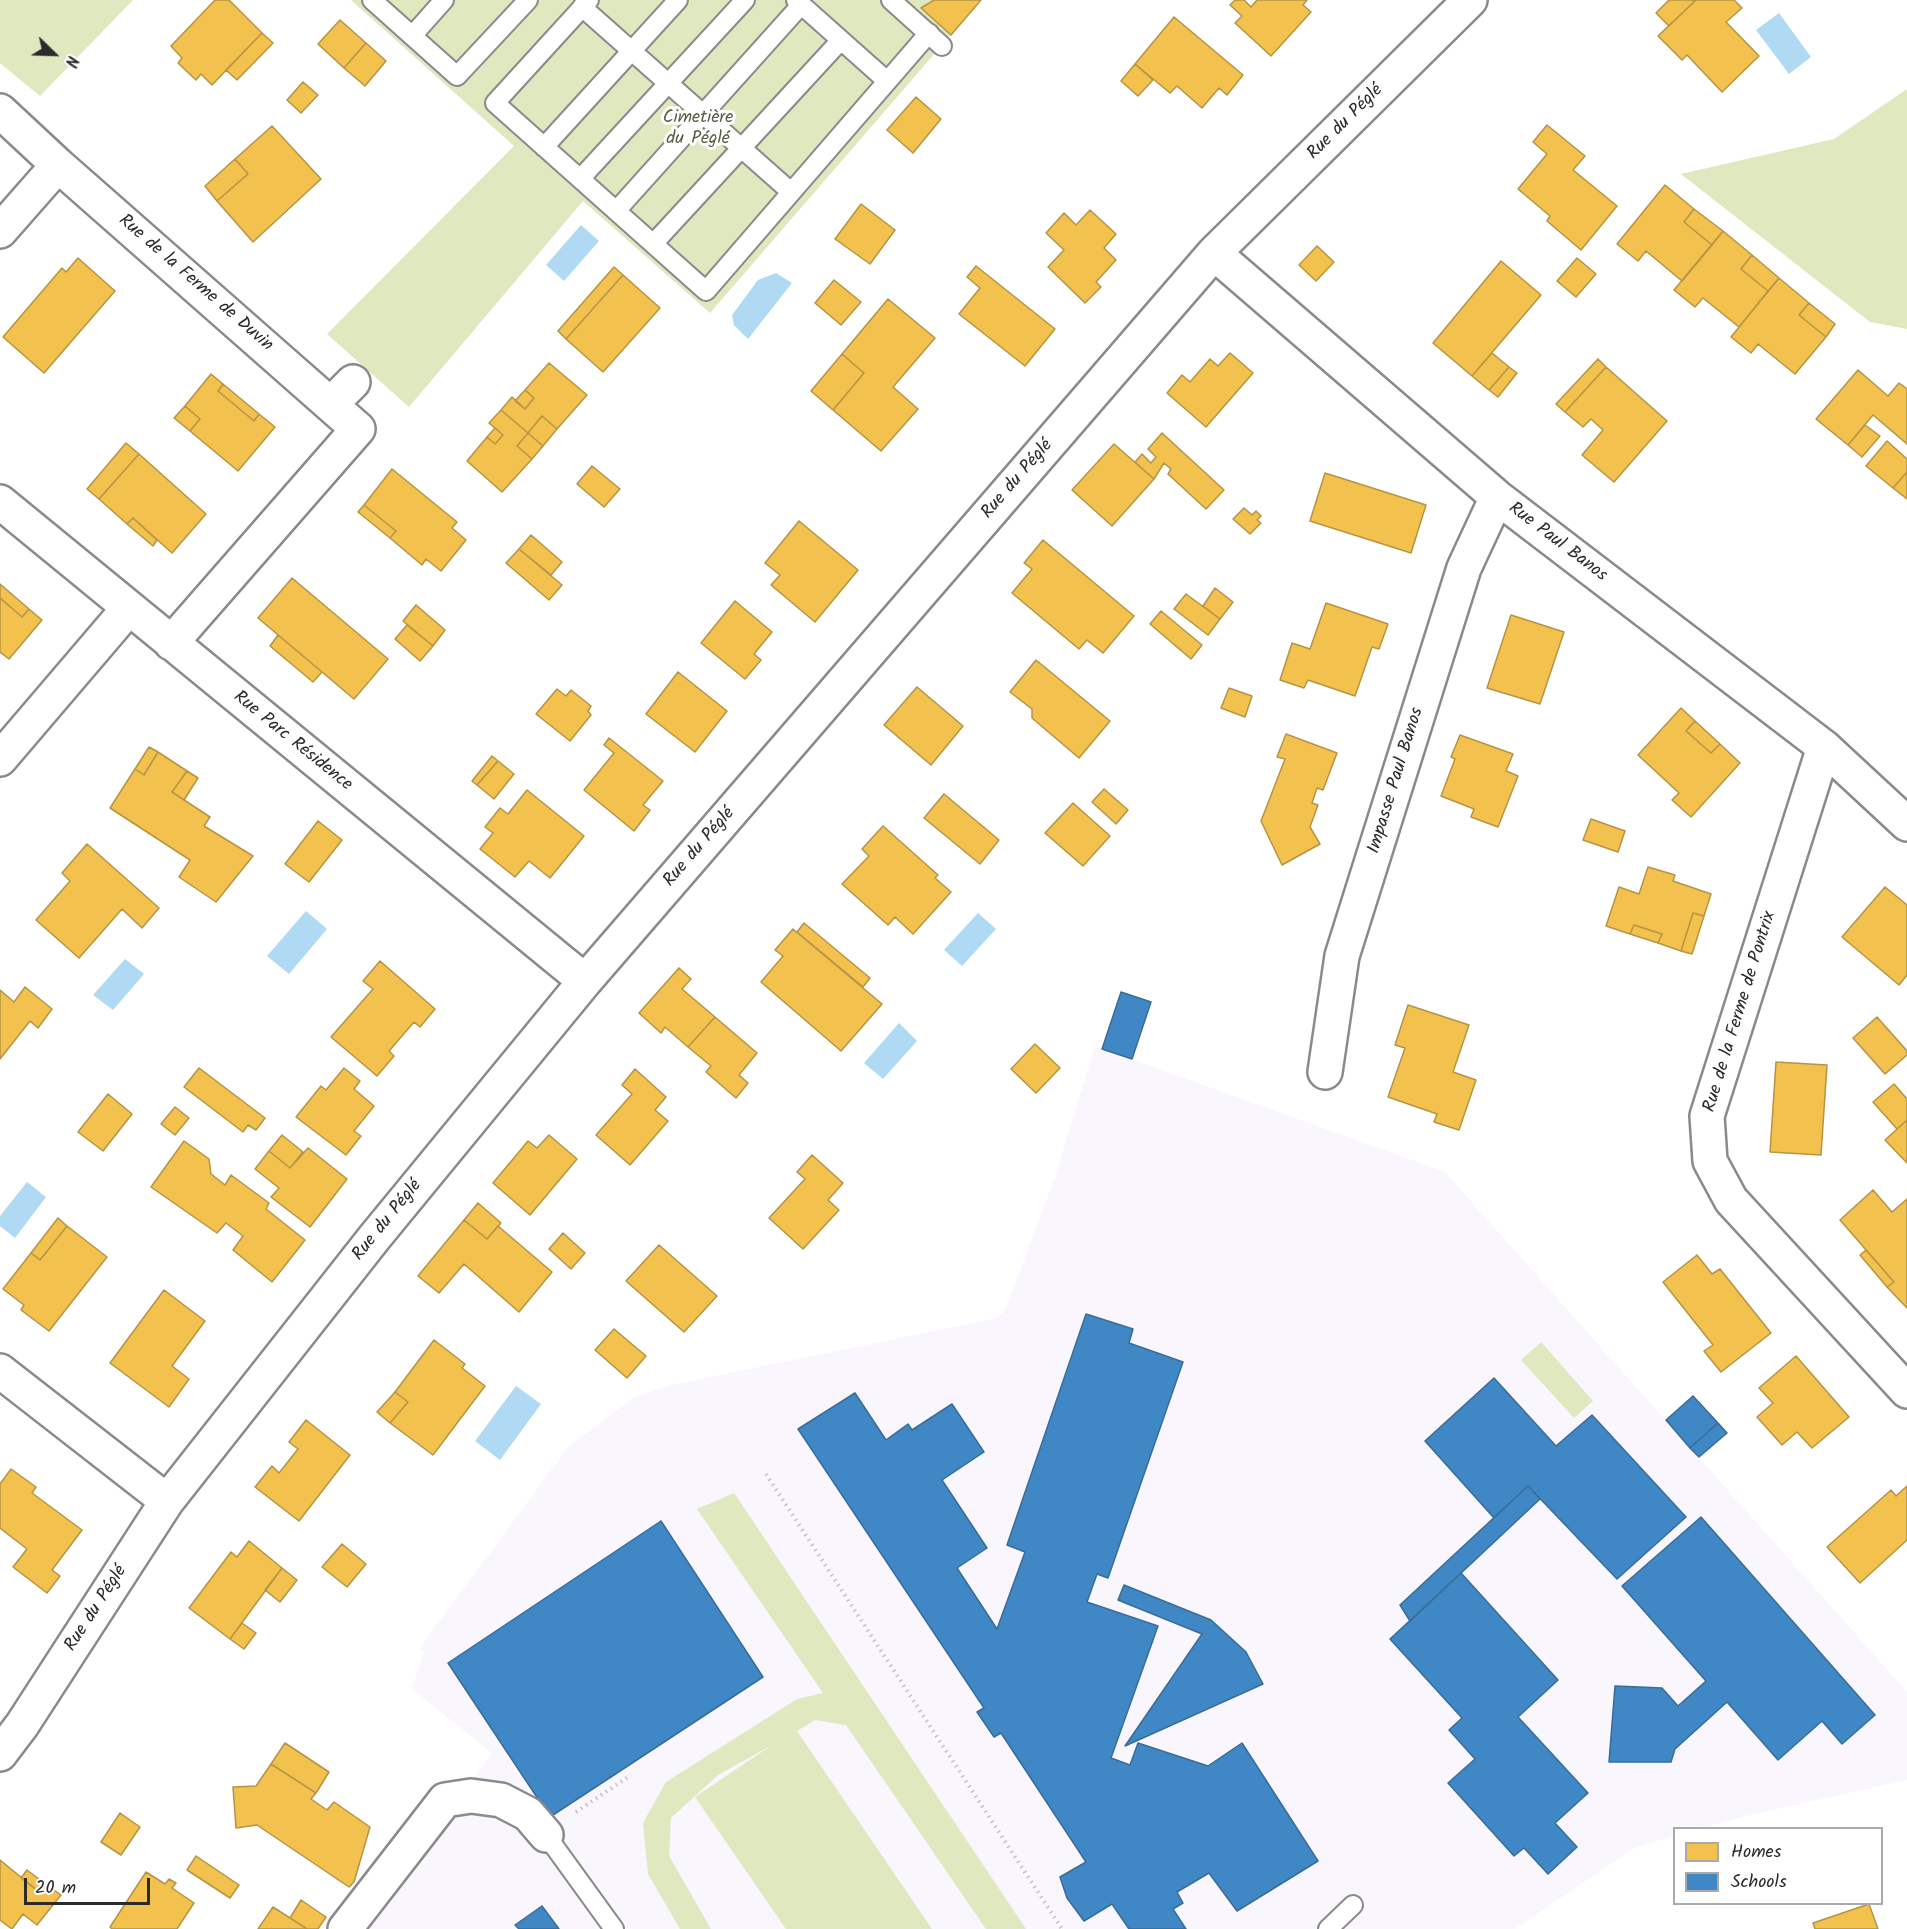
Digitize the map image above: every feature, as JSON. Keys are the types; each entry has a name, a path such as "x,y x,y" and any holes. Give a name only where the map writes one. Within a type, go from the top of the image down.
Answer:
{"street":[{"name":"Rue du Péglé","path":"0,1754 22,1725 167,1502 374,1238 585,981 1215,253 1470,0"},
{"name":"Rue de la Ferme de Duvin","path":"0,111 58,165 342,393 358,429 171,643"},
{"path":"0,231 58,165"},
{"name":"Rue Paul Banos","path":"1215,253 1497,497 1824,747 1907,825"},
{"name":"Impasse Paul Banos","path":"1325,1072 1342,956 1464,568 1497,497"},
{"name":"Rue Parc Résidence","path":"0,502 585,981"},
{"path":"0,759 128,609"},
{"name":"Rue de la Ferme de Pontrix","path":"1824,747 1707,1116 1710,1161 1731,1200 1907,1391"},
{"path":"0,1371 167,1502"},
{"path":"345,1929 445,1800 471,1796 501,1800 528,1814 543,1832"}],"lane":[{"path":"412,36 444,0"},
{"path":"377,2 457,76 528,0"},
{"path":"544,147 678,0"},
{"path":"580,179 745,0"},
{"path":"893,1 942,46"},
{"path":"616,212 798,2 887,81"},
{"path":"791,192 632,51 586,4 495,103 706,291 928,33"},
{"path":"653,244 841,40"},
{"path":"543,1832 614,1929"},
{"path":"1328,1929 1353,1905"}],"path":[{"path":"766,1474 1062,1929"},
{"path":"543,1832 631,1775"}],"shaded area":[{"path":"1095,1046 1445,1172 1907,1692 1907,1780 1706,1827 1673,1827 1673,1836 1636,1847 1515,1929 366,1929 492,1753 412,1689 424,1651 419,1649 568,1447 634,1397 671,1385 997,1318 1005,1311 1054,1180"}],"green space":[{"path":"0,0 133,0 40,96 0,63"},
{"name":"Cimetière du Péglé","path":"351,0 981,0 710,313 583,201 409,407 327,334 514,146"},
{"path":"1907,89 1907,329 1870,322 1681,174 1834,139"},
{"path":"1541,1342 1593,1401 1574,1418 1521,1360"},
{"path":"734,1493 1026,1929 986,1929 846,1725 815,1720 797,1731 932,1929 786,1929 695,1797 772,1745 718,1775 671,1818 669,1856 711,1929 680,1929 648,1874 643,1823 666,1782 797,1699 823,1693 697,1509"}],"water":[{"path":"1779,13 1811,57 1789,74 1756,30"},
{"path":"581,225 599,241 564,281 546,265"},
{"path":"776,273 792,283 748,339 734,325 732,315 758,280"},
{"path":"306,911 327,929 289,974 267,956"},
{"path":"978,913 996,929 962,966 944,950"},
{"path":"125,959 144,974 113,1010 93,995"},
{"path":"899,1023 917,1041 883,1079 864,1063"},
{"path":"27,1182 46,1197 15,1238 0,1226 0,1216"},
{"path":"516,1386 541,1404 500,1460 475,1441"}],"building: Homes":[{"path":"215,0 229,0 262,33 212,85 201,74 196,80 178,63 182,58 171,46"},
{"path":"934,0 981,0 951,35 921,8"},
{"path":"1235,0 1244,0 1251,7 1257,0 1307,0 1303,5 1311,12 1271,56 1235,23 1242,16 1230,5"},
{"path":"1669,0 1696,0 1669,26 1656,13"},
{"path":"1696,0 1734,0 1742,8 1726,22 1759,56 1722,92 1687,55 1682,60 1658,36"},
{"path":"1174,17 1243,75 1227,95 1219,88 1202,108 1177,86 1170,93 1135,64"},
{"path":"340,20 366,43 344,68 318,44"},
{"path":"262,33 273,43 237,80 226,70"},
{"path":"366,43 386,61 365,86 344,68"},
{"path":"1135,64 1153,80 1138,96 1121,81"},
{"path":"303,82 318,95 301,113 287,100"},
{"path":"916,97 941,119 913,153 887,130"},
{"path":"1547,125 1585,156 1573,170 1617,206 1581,250 1547,221 1550,216 1518,189 1547,154 1533,142"},
{"path":"272,126 321,179 253,242 217,201 248,174 235,159"},
{"path":"235,159 248,174 217,201 205,186"},
{"path":"1665,185 1694,209 1684,222 1712,245 1682,281 1646,251 1638,261 1617,244"},
{"path":"861,204 895,230 870,264 835,239"},
{"path":"1694,209 1723,231 1712,245 1684,222"},
{"path":"1090,210 1116,234 1104,248 1116,260 1096,282 1101,287 1085,303 1048,267 1064,250 1046,233 1064,213 1076,225"},
{"path":"1723,231 1752,255 1741,269 1768,291 1739,327 1703,298 1695,307 1674,290"},
{"path":"1317,246 1334,262 1316,281 1299,265"},
{"path":"1752,255 1779,278 1768,291 1741,269"},
{"path":"78,258 115,291 44,373 3,337 62,268 66,272"},
{"path":"1577,258 1596,274 1576,297 1557,281"},
{"path":"1501,261 1541,295 1472,376 1433,343"},
{"path":"976,266 1055,329 1025,366 959,314 980,288 967,277"},
{"path":"614,267 623,275 566,339 558,331"},
{"path":"623,275 660,308 603,372 566,339"},
{"path":"1779,278 1809,303 1799,315 1826,337 1795,374 1758,344 1751,353 1731,337"},
{"path":"834,280 861,302 841,325 815,303"},
{"path":"888,299 935,338 893,387 918,409 881,451 833,410 864,373 842,354"},
{"path":"1809,303 1835,324 1826,337 1799,315"},
{"path":"1230,353 1253,373 1206,427 1167,393 1182,375 1190,382 1210,359 1218,366"},
{"path":"1492,353 1509,367 1489,390 1472,376"},
{"path":"842,354 864,373 833,410 811,391"},
{"path":"1598,359 1606,367 1565,412 1556,404"},
{"path":"549,363 587,395 557,429 542,416 528,433 501,410 512,397 525,409 534,398 525,390"},
{"path":"1509,367 1517,373 1498,397 1489,390"},
{"path":"1606,367 1667,421 1614,482 1582,455 1603,430 1591,419 1583,427 1565,412"},
{"path":"1858,370 1888,396 1899,383 1907,389 1907,444 1873,415 1848,445 1816,419"},
{"path":"211,374 223,384 218,391 254,421 259,414 275,427 238,471 190,431 200,419 185,406"},
{"path":"223,384 259,414 254,421 218,391"},
{"path":"525,390 534,398 525,409 515,401"},
{"path":"185,406 200,419 190,431 174,418"},
{"path":"501,410 528,433 517,446 532,459 502,492 467,461 487,437 495,444 503,435 489,423"},
{"path":"542,416 557,429 543,446 528,433"},
{"path":"1865,425 1880,436 1862,457 1848,445"},
{"path":"495,428 503,435 495,444 487,437"},
{"path":"528,433 543,446 532,459 517,446"},
{"path":"1162,433 1224,490 1206,509 1168,474 1171,469 1164,463 1154,479 1135,462 1142,454 1151,463 1156,457 1148,449"},
{"path":"1887,441 1907,459 1907,472 1893,488 1866,466"},
{"path":"126,443 139,454 99,499 87,489"},
{"path":"1114,444 1154,479 1112,526 1072,490"},
{"path":"139,454 206,514 172,553 133,518 127,524 99,499"},
{"path":"592,466 620,489 604,507 577,484"},
{"path":"392,469 457,522 452,528 466,540 441,571 426,559 422,565 390,538 396,531 364,505"},
{"path":"1907,472 1907,499 1893,488"},
{"path":"1325,473 1426,505 1411,553 1310,521"},
{"path":"364,505 396,531 390,538 358,512"},
{"path":"1244,508 1252,515 1256,511 1261,516 1257,520 1261,523 1250,534 1233,519"},
{"path":"133,518 157,540 153,546 127,524"},
{"path":"799,521 858,570 815,622 771,585 780,575 765,563"},
{"path":"531,535 562,562 551,575 519,549"},
{"path":"1043,540 1134,616 1103,653 1087,640 1079,649 1012,593 1032,569 1024,563"},
{"path":"519,549 562,585 549,600 506,563"},
{"path":"292,578 388,659 354,699 258,618"},
{"path":"0,584 29,609 22,617 0,598"},
{"path":"1215,588 1233,602 1220,619 1203,606"},
{"path":"1186,594 1220,619 1208,635 1174,609"},
{"path":"0,598 22,617 29,609 42,620 9,659 0,652"},
{"path":"735,601 772,632 754,654 761,660 745,679 701,643"},
{"path":"1326,603 1388,624 1379,649 1372,647 1355,696 1308,680 1304,688 1280,680 1292,643 1310,649"},
{"path":"416,605 445,630 433,646 403,621"},
{"path":"1161,611 1202,645 1191,659 1150,624"},
{"path":"1511,615 1564,632 1540,704 1487,688"},
{"path":"407,625 433,646 420,661 395,639"},
{"path":"278,635 322,672 313,682 270,646"},
{"path":"1036,660 1110,721 1079,758 1032,718 1032,709 1010,692"},
{"path":"678,672 727,711 695,752 646,714"},
{"path":"917,687 963,726 931,765 884,725"},
{"path":"1229,688 1252,696 1245,717 1221,708"},
{"path":"557,689 566,696 571,690 591,706 588,711 591,715 570,741 536,714"},
{"path":"1681,708 1695,721 1686,731 1711,753 1720,744 1740,763 1691,817 1672,800 1679,793 1638,755"},
{"path":"1695,721 1720,744 1711,753 1686,731"},
{"path":"1286,734 1337,753 1323,790 1317,788 1312,803 1318,805 1310,827 1320,844 1282,865 1261,821 1285,759 1277,757"},
{"path":"1460,735 1513,754 1506,771 1518,776 1498,827 1471,817 1474,809 1441,796 1455,759 1451,757"},
{"path":"609,738 663,781 643,805 650,810 634,831 584,790 614,753 604,745"},
{"path":"149,747 158,752 144,775 135,769"},
{"path":"158,752 187,771 172,792 210,817 204,826 253,856 216,902 179,877 190,860 110,808 135,769 144,775"},
{"path":"492,756 498,761 477,785 472,781"},
{"path":"498,761 514,774 494,799 477,785"},
{"path":"187,771 198,778 184,800 172,792"},
{"path":"1104,789 1128,810 1116,824 1092,802"},
{"path":"527,790 584,836 550,878 529,861 515,877 480,849 493,833 485,827 500,808 508,814"},
{"path":"944,794 999,840 980,864 924,818"},
{"path":"1073,803 1110,836 1083,866 1045,833"},
{"path":"1591,819 1625,831 1618,852 1583,840"},
{"path":"318,821 342,840 309,882 285,864"},
{"path":"883,826 938,875 935,878 951,892 913,934 895,917 888,925 842,884 869,856 862,849"},
{"path":"87,844 159,908 142,928 122,909 79,958 36,920 70,881 62,873"},
{"path":"1648,867 1675,875 1673,881 1711,894 1704,916 1693,913 1681,951 1658,943 1662,934 1634,925 1630,934 1606,926 1619,887 1639,894"},
{"path":"1885,887 1907,905 1907,975 1899,985 1842,937"},
{"path":"1693,913 1704,916 1692,954 1681,951"},
{"path":"804,923 870,978 863,987 797,932"},
{"path":"1634,925 1662,934 1658,943 1630,934"},
{"path":"793,929 882,1004 841,1051 761,982 783,956 775,950"},
{"path":"380,961 435,1009 420,1027 414,1022 389,1051 394,1056 377,1076 331,1037 373,989 363,981"},
{"path":"679,968 691,979 682,989 715,1017 688,1047 665,1027 661,1033 639,1013"},
{"path":"25,987 52,1009 38,1028 30,1021 0,1059 0,990 14,1002"},
{"path":"1408,1005 1469,1025 1453,1072 1476,1080 1459,1130 1434,1122 1437,1114 1388,1097 1405,1048 1395,1045"},
{"path":"715,1017 757,1053 739,1075 748,1083 736,1098 706,1072 711,1066 688,1047"},
{"path":"1877,1017 1907,1051 1907,1055 1885,1074 1853,1038"},
{"path":"1035,1044 1060,1068 1036,1093 1011,1069"},
{"path":"1776,1062 1827,1065 1821,1155 1770,1152"},
{"path":"199,1068 265,1118 256,1130 248,1125 243,1132 184,1087"},
{"path":"344,1068 360,1081 354,1089 374,1106 354,1131 361,1136 346,1155 296,1117 321,1086 326,1090"},
{"path":"635,1069 666,1097 655,1110 668,1121 630,1165 596,1135 632,1094 622,1085"},
{"path":"1894,1084 1907,1099 1907,1120 1897,1129 1873,1102"},
{"path":"108,1094 132,1114 103,1151 78,1132"},
{"path":"175,1107 189,1118 175,1135 161,1124"},
{"path":"1907,1120 1907,1163 1885,1140"},
{"path":"282,1135 303,1152 290,1168 269,1151"},
{"path":"549,1135 577,1159 530,1215 493,1183 528,1141 537,1148"},
{"path":"184,1141 209,1159 211,1174 225,1185 231,1175 269,1203 266,1209 305,1240 272,1282 233,1250 243,1236 226,1223 217,1233 151,1187"},
{"path":"308,1148 347,1179 310,1227 271,1197 279,1188 255,1169 269,1151 290,1168"},
{"path":"812,1155 843,1183 828,1200 839,1210 803,1249 769,1218 805,1179 797,1172"},
{"path":"1873,1190 1892,1212 1907,1199 1907,1308 1887,1287 1894,1282 1840,1220"},
{"path":"478,1203 501,1223 487,1239 464,1220"},
{"path":"58,1218 67,1226 40,1260 31,1253"},
{"path":"464,1220 487,1239 498,1226 552,1272 519,1312 464,1264 439,1293 418,1276"},
{"path":"67,1226 107,1257 49,1331 21,1310 24,1305 3,1289 31,1253 40,1260"},
{"path":"563,1233 585,1253 571,1269 549,1249"},
{"path":"659,1245 717,1296 684,1332 626,1281"},
{"path":"1866,1250 1894,1282 1887,1287 1860,1255"},
{"path":"1697,1255 1712,1274 1720,1269 1771,1333 1721,1372 1704,1351 1713,1345 1663,1282"},
{"path":"164,1290 205,1321 172,1366 189,1379 169,1407 110,1363"},
{"path":"614,1329 646,1356 627,1378 595,1350"},
{"path":"434,1340 465,1364 462,1368 485,1386 433,1455 390,1423 408,1402 395,1392"},
{"path":"1796,1356 1849,1417 1812,1448 1797,1432 1782,1445 1757,1417 1773,1403 1759,1388"},
{"path":"395,1392 408,1402 390,1423 377,1412"},
{"path":"306,1420 350,1455 299,1521 255,1487 272,1466 279,1473 298,1449 289,1442"},
{"path":"11,1469 36,1487 32,1493 82,1530 52,1570 60,1576 47,1593 13,1567 27,1549 0,1528 0,1484"},
{"path":"1907,1486 1907,1540 1860,1583 1827,1547 1891,1490 1896,1496"},
{"path":"249,1541 282,1568 230,1639 189,1608 231,1552 237,1557"},
{"path":"342,1544 366,1564 347,1587 322,1567"},
{"path":"282,1568 297,1580 280,1602 265,1590"},
{"path":"242,1623 256,1633 244,1649 230,1639"},
{"path":"285,1743 329,1772 316,1793 271,1764"},
{"path":"271,1764 316,1793 311,1799 327,1810 334,1802 370,1827 354,1882 349,1887 257,1825 236,1828 233,1787 256,1786"},
{"path":"120,1813 140,1827 121,1855 101,1842"},
{"path":"196,1856 239,1885 230,1898 187,1870"},
{"path":"0,1860 38,1891 44,1883 61,1895 37,1925 23,1914 12,1929 0,1920"},
{"path":"27,1870 44,1883 38,1891 21,1878"},
{"path":"146,1872 165,1884 169,1879 176,1883 172,1888 194,1903 177,1929 112,1929 110,1927"},
{"path":"301,1900 326,1917 318,1929 307,1929 290,1918"},
{"path":"1869,1905 1878,1929 1815,1929 1813,1923"},
{"path":"273,1907 307,1929 258,1929"}],"building: Schools":[{"path":"1121,992 1151,1002 1132,1059 1102,1049"},
{"path":"1086,1314 1133,1329 1129,1343 1183,1362 1108,1578 1097,1574 1087,1602 1158,1626 1111,1758 1130,1765 1138,1743 1208,1766 1242,1743 1318,1861 1237,1911 1209,1873 1177,1892 1183,1903 1173,1909 1186,1929 1129,1929 1112,1904 1084,1921 1067,1898 1060,1877 1086,1862 1001,1733 994,1737 977,1712 984,1708 798,1429 855,1393 886,1440 908,1424 912,1430 952,1404 984,1452 942,1480 987,1548 957,1568 997,1629 1025,1552 1007,1545"},
{"path":"1494,1378 1556,1446 1592,1415 1686,1517 1617,1579 1528,1486 1494,1518 1425,1441"},
{"path":"1693,1396 1718,1423 1690,1448 1666,1420"},
{"path":"1718,1423 1727,1433 1699,1457 1690,1448"},
{"path":"1528,1486 1540,1499 1410,1621 1400,1605"},
{"path":"1701,1517 1875,1715 1842,1744 1822,1721 1778,1760 1727,1702 1675,1749 1671,1762 1609,1762 1615,1686 1662,1688 1678,1706 1706,1681 1622,1586"},
{"path":"661,1521 763,1677 550,1817 448,1663"},
{"path":"1461,1573 1558,1680 1518,1717 1588,1793 1555,1823 1577,1847 1548,1874 1524,1848 1514,1856 1448,1783 1475,1759 1449,1730 1462,1718 1390,1639"},
{"path":"1124,1585 1211,1620 1246,1652 1263,1684 1125,1746 1202,1634 1118,1600"},
{"path":"542,1906 559,1929 519,1929 515,1925"}]}
